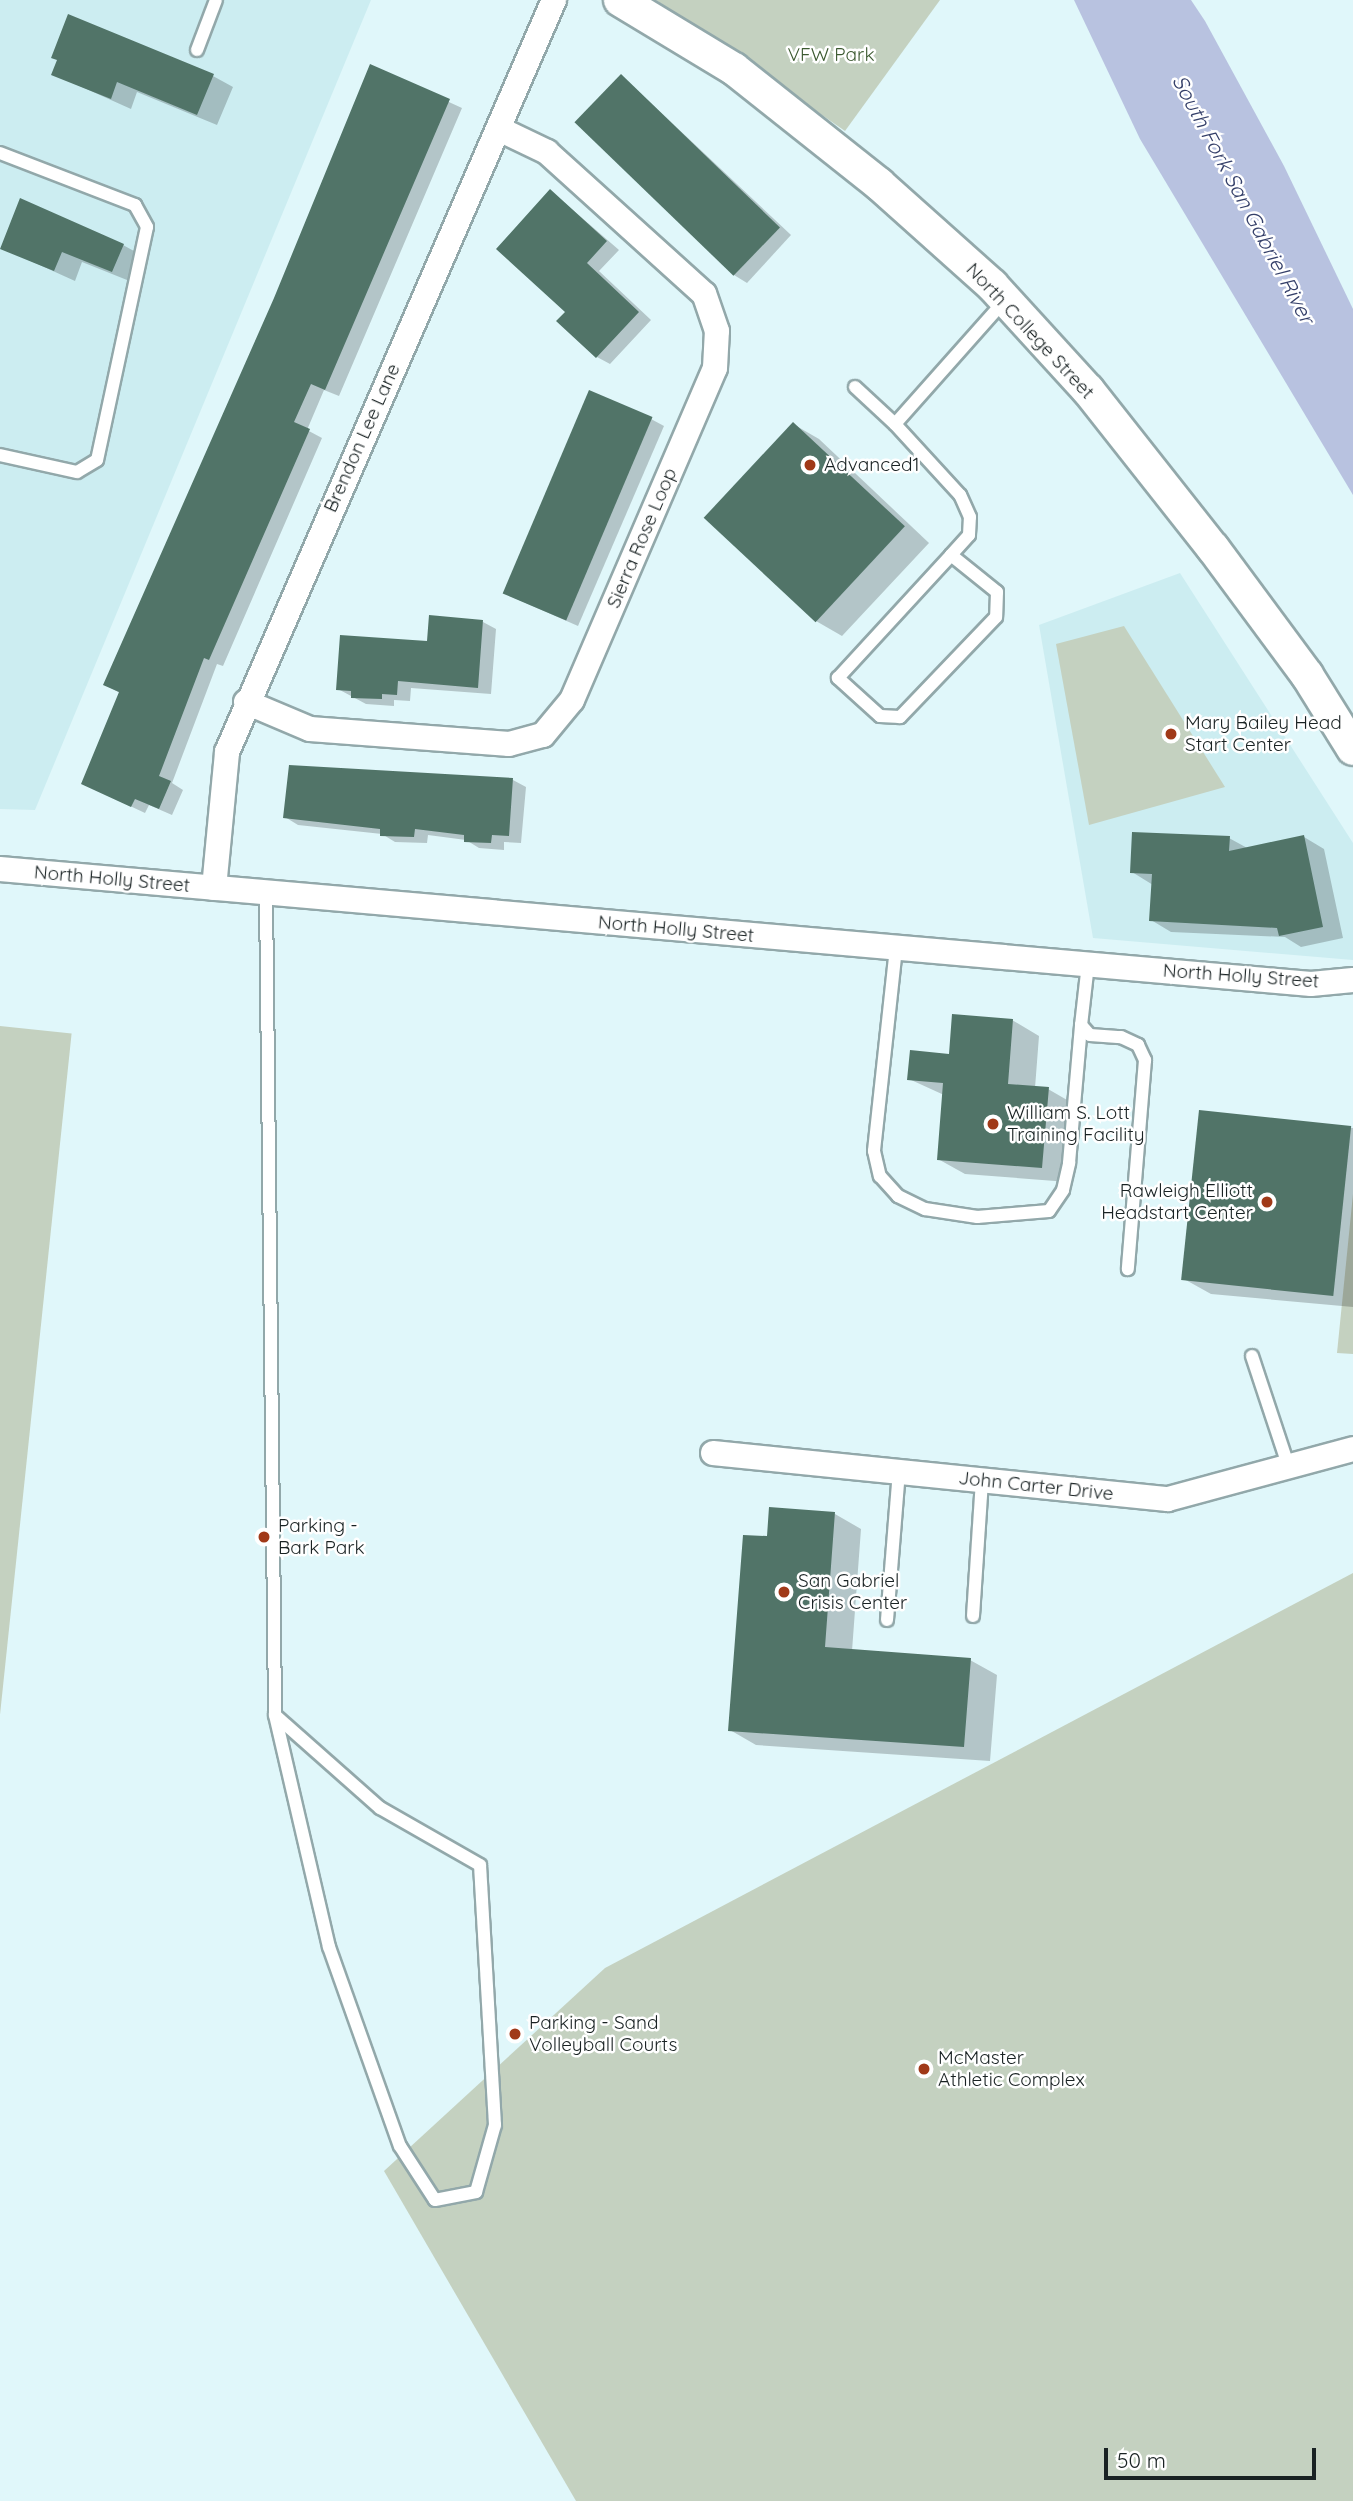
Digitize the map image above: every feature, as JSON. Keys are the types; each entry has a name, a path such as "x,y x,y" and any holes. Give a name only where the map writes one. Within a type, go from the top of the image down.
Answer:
{"street":[{"name":"Brendon Lee Lane","path":"214,888 227,751 246,702 554,0"},
{"name":"North College Street","path":"620,0 744,78 879,184 1005,300 1088,390 1213,548 1307,675 1353,749"},
{"name":"Sierra Rose Loop","path":"246,702 310,729 509,744 544,735 572,700 715,368 717,331 704,295 547,152 499,129"},
{"name":"North Holly Street","path":"0,869 1311,984 1353,980"},
{"name":"John Carter Drive","path":"713,1453 1168,1499 1353,1450"}],"lane":[{"path":"197,50 216,0"},
{"path":"0,153 135,205 147,227 97,460 77,472 0,455"},
{"path":"895,424 1005,300"},
{"path":"855,387 895,424 960,495 970,517 969,536 951,555 838,678 880,716 900,717 996,617 997,592 951,555"},
{"path":"266,893 275,1715 329,1947 400,2146 435,2200 476,2192 495,2125 480,1865 380,1808 275,1715"},
{"path":"896,948 874,1151 880,1176 898,1196 925,1209 977,1217 1049,1211 1062,1190 1069,1163 1088,964"},
{"path":"1081,1025 1090,1035 1121,1037 1138,1045 1144,1060 1128,1269"},
{"path":"1252,1356 1289,1468"},
{"path":"887,1619 900,1472"},
{"path":"973,1616 982,1480"}],"shaded area":[{"path":"0,0 371,0 35,810 0,809"},
{"name":"Mary Bailey Head Start Center","path":"1180,573 1353,843 1353,960 1093,938 1039,625"}],"green space":[{"name":"VFW Park","path":"656,0 940,0 845,131"},
{"path":"1124,626 1225,787 1089,825 1056,644"},
{"path":"0,1026 72,1034 0,1715"},
{"path":"1353,1194 1353,1354 1337,1353"},
{"name":"McMaster Athletic Complex","path":"1353,1573 1353,2501 576,2501 384,2171 605,1968"}],"water":[{"name":"South Fork San Gabriel River","path":"1074,0 1191,0 1205,21 1284,166 1353,309 1353,495 1140,139"}],"building":[{"path":"68,14 214,74 197,115 117,82 111,99 51,75 57,60 51,58"},
{"path":"370,64 450,99 325,390 311,384 294,422 310,429 209,660 204,658 159,776 171,781 159,809 135,799 131,807 81,784 119,692 103,685 274,298"},
{"path":"621,74 780,228 733,276 574,122"},
{"path":"550,189 607,241 587,263 639,312 596,358 556,321 565,312 496,249"},
{"path":"20,198 124,244 112,272 62,252 54,271 0,249"},
{"path":"589,390 653,417 566,620 503,593"},
{"path":"793,422 905,526 816,622 704,518"},
{"path":"429,615 483,620 478,688 398,681 397,695 382,694 382,699 351,698 351,691 336,690 340,635 427,641"},
{"path":"289,765 513,778 509,836 492,835 491,843 464,842 464,835 415,829 414,837 380,836 380,829 283,818"},
{"path":"1132,832 1230,836 1229,851 1304,835 1323,927 1279,936 1277,928 1149,921 1152,874 1130,873"},
{"name":"William S. Lott Training Facility","path":"952,1014 1013,1019 1008,1084 1049,1087 1042,1168 937,1160 943,1083 907,1080 910,1050 949,1054"},
{"name":"Rawleigh Elliott Headstart Center","path":"1199,1110 1351,1126 1333,1296 1181,1280"},
{"name":"San Gabriel Crisis Center","path":"769,1507 835,1512 825,1647 971,1658 964,1747 728,1731 743,1535 767,1536"}],"place":[{"name":"Advanced1","path":"810,465"},
{"name":"Mary Bailey Head Start Center","path":"1171,734"},
{"name":"William S. Lott Training Facility","path":"993,1124"},
{"name":"Rawleigh Elliott Headstart Center","path":"1267,1202"},
{"name":"Parking - Bark Park","path":"264,1537"},
{"name":"San Gabriel Crisis Center","path":"784,1592"},
{"name":"Parking - Sand Volleyball Courts","path":"515,2034"},
{"name":"McMaster Athletic Complex","path":"924,2069"}]}
